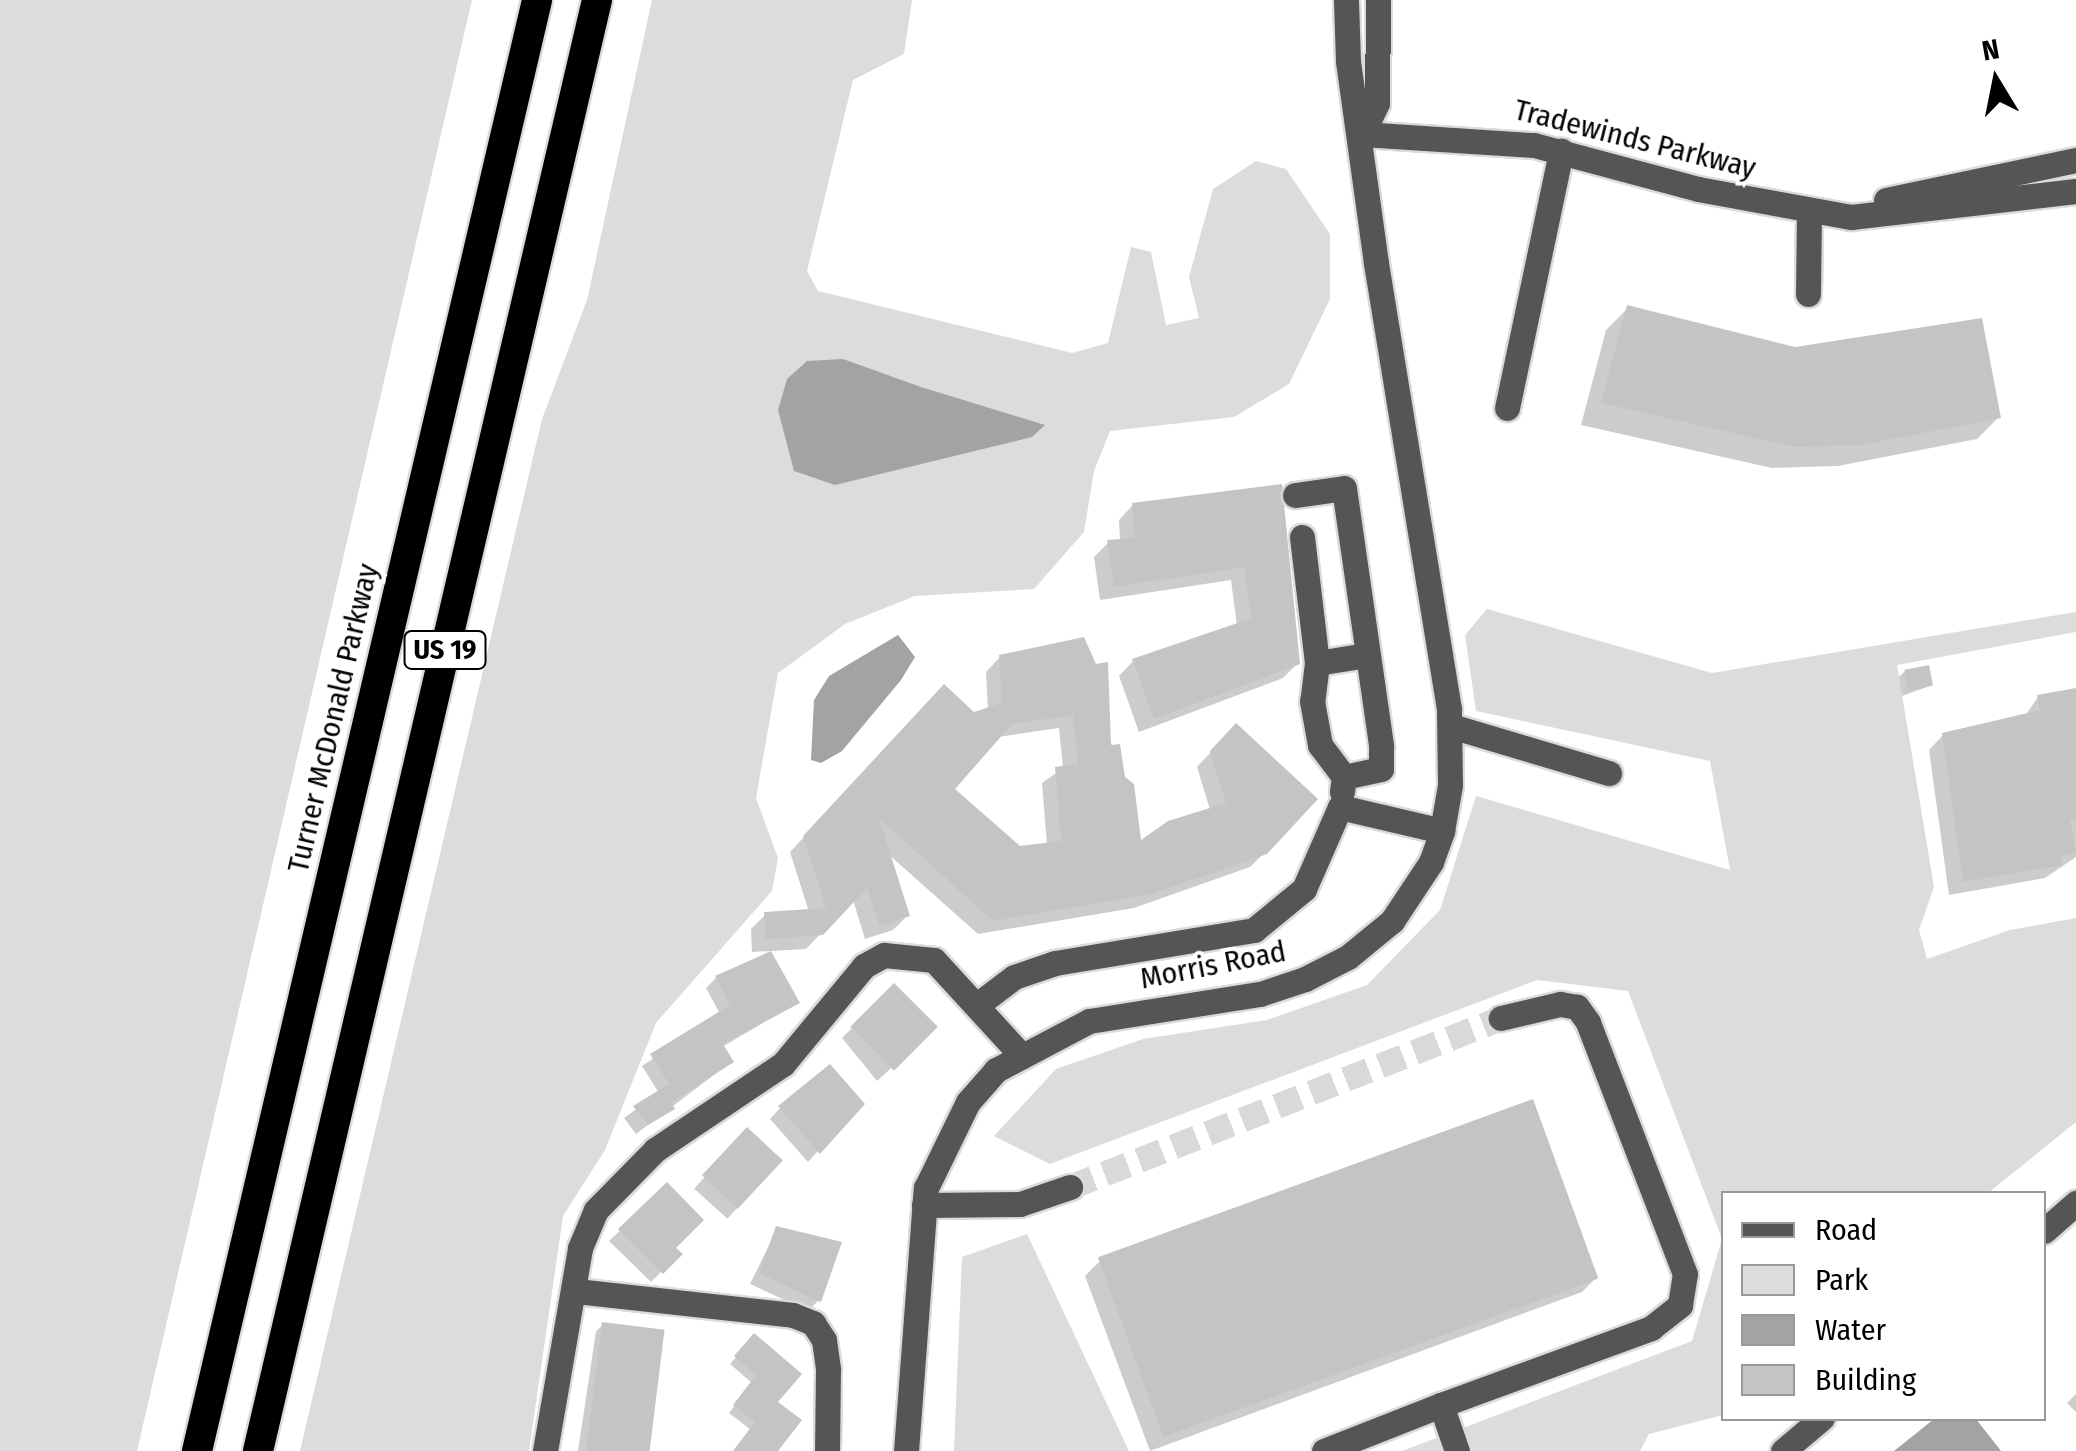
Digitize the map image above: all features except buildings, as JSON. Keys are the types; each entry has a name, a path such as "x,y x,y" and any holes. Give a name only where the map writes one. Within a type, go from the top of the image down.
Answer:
{"highway":[{"name":"Turner McDonald Parkway","path":"197,1451 537,0"},
{"name":"US 19","path":"258,1451 597,0"}],"street":[{"name":"Morris Road","path":"906,1451 924,1205 932,1173 968,1102 996,1070 1090,1021 1260,994 1305,980 1392,921 1431,862 1442,831 1450,726 1376,263 1362,134 1352,89 1346,0"},
{"name":"Morris Road","path":"1362,134 1377,103 1378,0"},
{"name":"Tradewinds Parkway","path":"1362,134 1495,138 1821,212 1902,216 2076,191"},
{"name":"Tradewinds Parkway","path":"1928,194 2076,148"},
{"path":"1507,408 1561,151"},
{"name":"Tradewinds Parkway","path":"1821,212 1928,194 2076,160"},
{"path":"1808,294 1821,212"},
{"path":"1295,495 1344,488 1381,769 1344,777"},
{"path":"977,1005 1014,977 1056,963 1254,930 1304,889 1340,807 1344,777 1320,746 1312,702 1317,663 1302,537"},
{"path":"1317,663 1367,656"},
{"path":"1450,726 1609,774"},
{"path":"1340,807 1442,831"},
{"path":"545,1451 576,1292 580,1248 596,1210 624,1175 783,1064 864,966 884,955 934,960 1021,1056"},
{"path":"1324,1451 1650,1328 1680,1305 1685,1274 1678,1246 1588,1022 1577,1007 1560,1004 1500,1018"},
{"path":"924,1205 1020,1204 1070,1188"},
{"path":"2046,1229 2076,1203"},
{"path":"576,1292 793,1316 813,1324 824,1340 828,1370 827,1451"},
{"path":"1441,1406 1457,1451"},
{"path":"1784,1451 1819,1421"}],"green space":[{"path":"0,0 472,0 137,1451 0,1451"},
{"path":"652,0 912,0 904,54 853,80 807,271 818,291 1072,353 1108,343 1131,247 1151,252 1166,325 1199,318 1189,277 1213,189 1256,161 1286,169 1330,234 1330,299 1289,384 1234,417 1110,431 1094,471 1084,532 1034,589 915,596 845,624 778,673 756,798 778,858 772,891 656,1023 605,1150 563,1216 529,1451 300,1451 542,419 587,300"},
{"path":"1487,609 1712,673 2076,612 2076,632 1897,665 1934,887 1919,930 1927,959 2010,930 2076,918 2076,1122 1990,1191 1721,1191 1721,1236 1628,991 1537,980 1050,1164 994,1136 1056,1069 1143,1039 1267,1020 1367,985 1440,910 1476,796 1730,870 1710,761 1476,711 1465,635"},
{"path":"1027,1234 1129,1451 954,1451 962,1257"},
{"path":"1721,1242 1721,1416 1649,1434 1640,1451 1402,1451 1692,1341"}],"water":[{"path":"843,359 1045,425 1032,437 835,485 794,471 778,410 787,379 807,361"},
{"path":"898,635 915,657 901,680 842,751 821,763 811,760 814,700 829,676"},
{"path":"1932,1421 1978,1421 2001,1451 1894,1451"}],"tunnel":[{"path":"1070,1187 1501,1018"}]}
